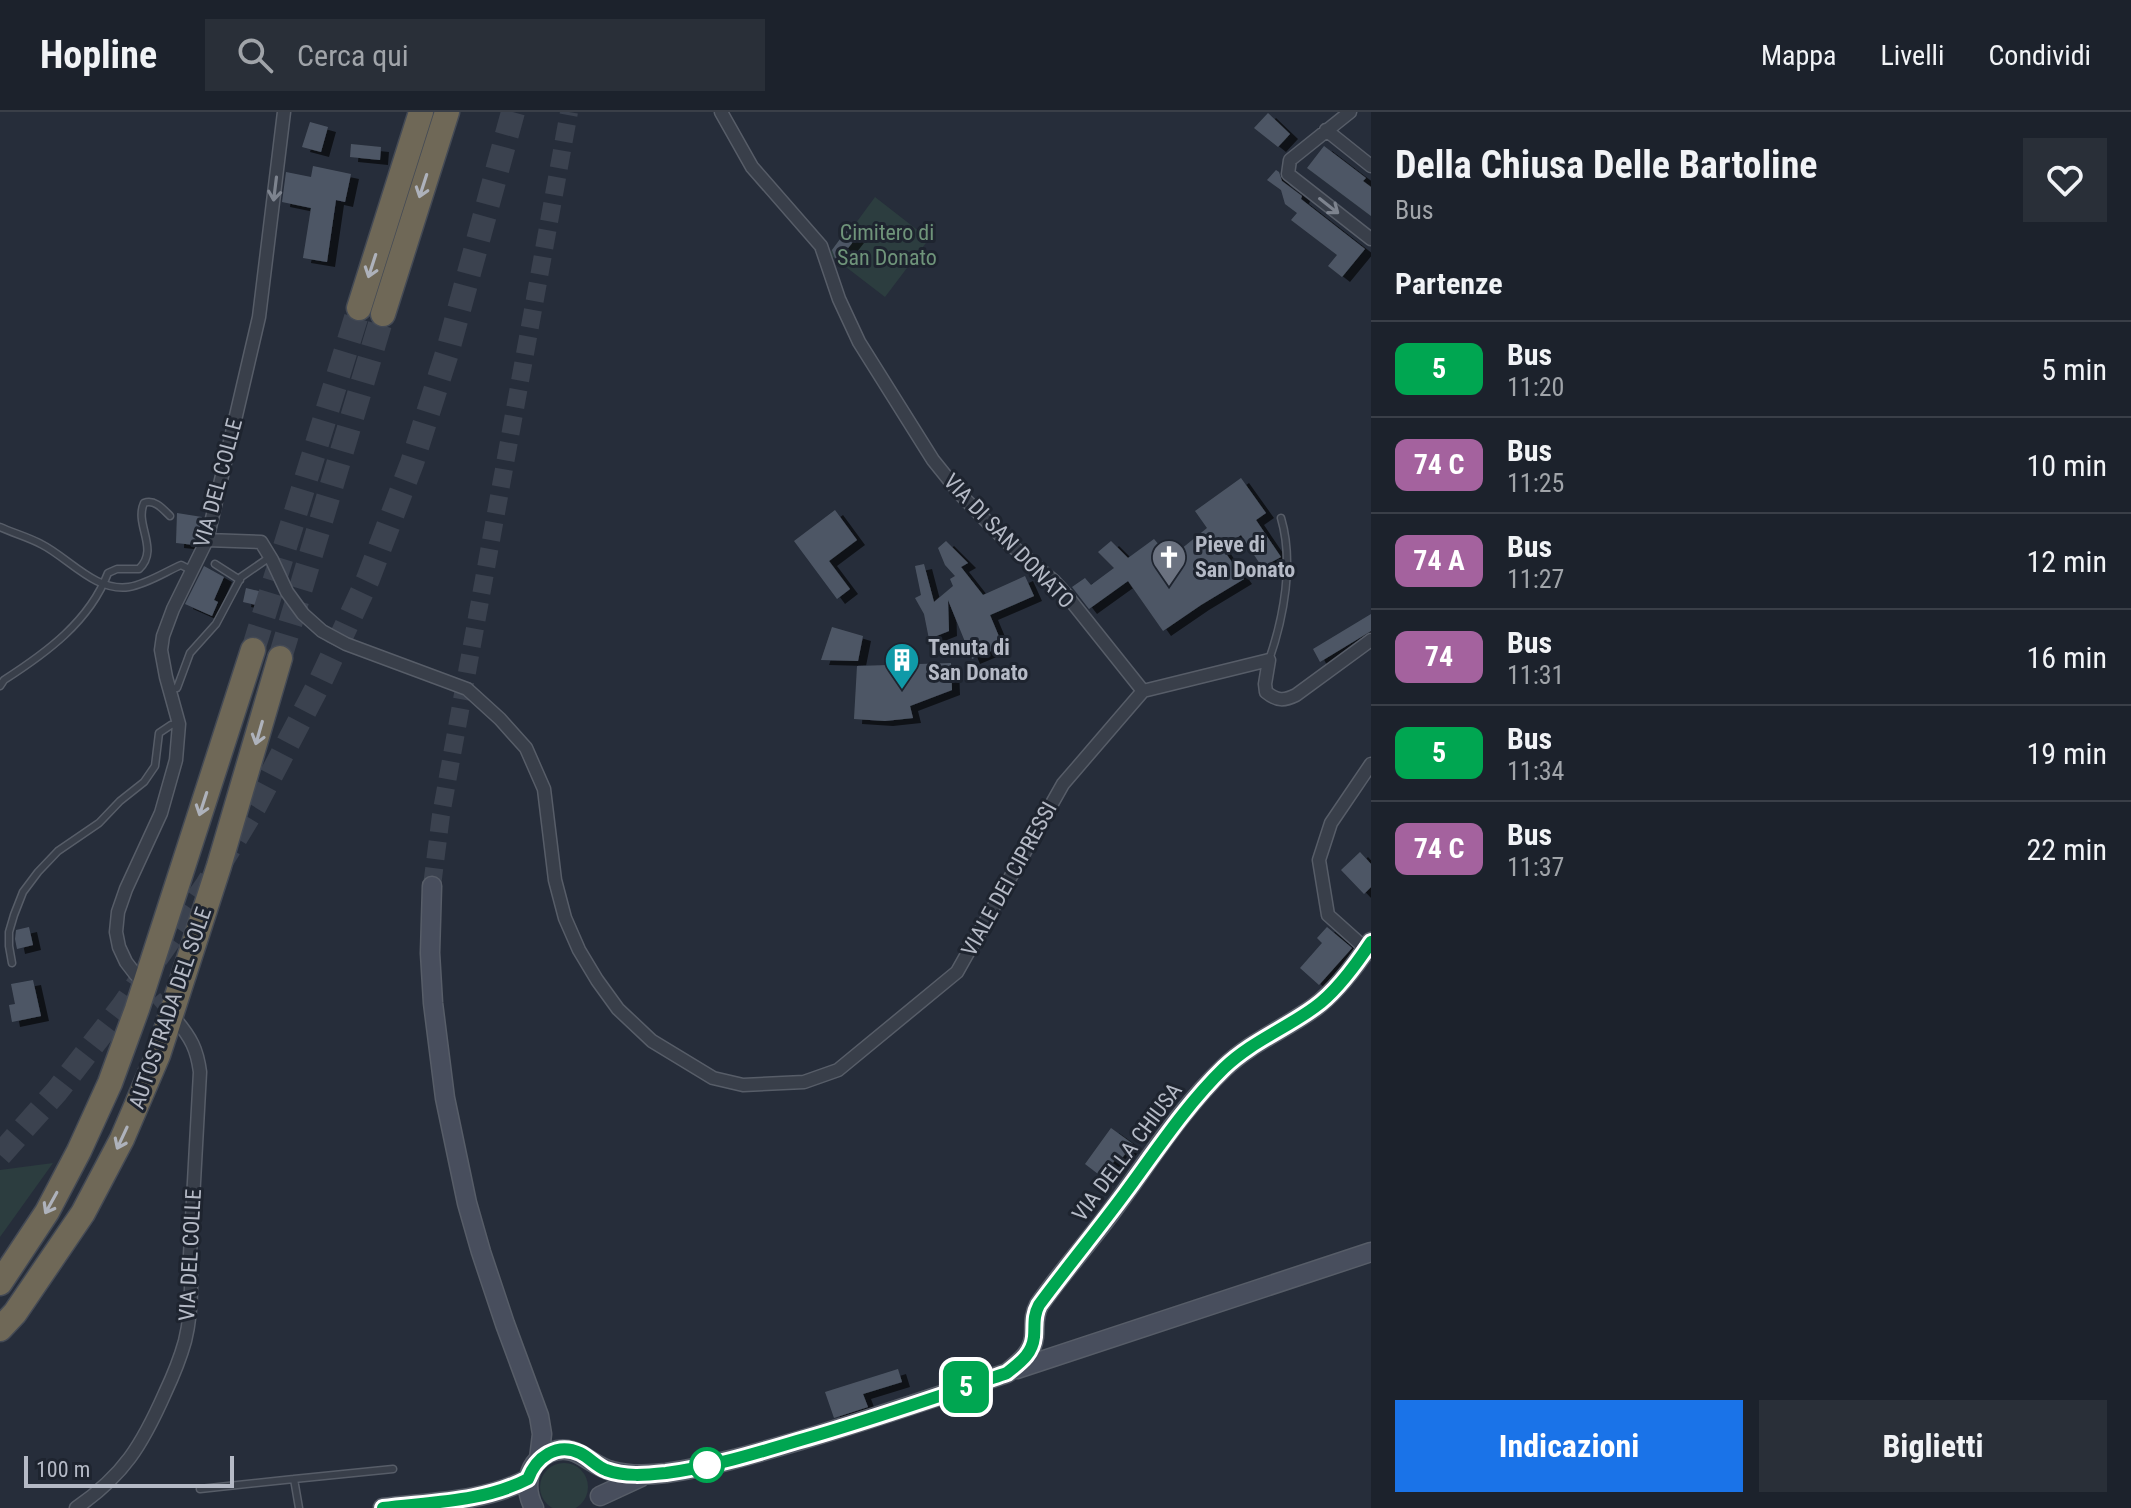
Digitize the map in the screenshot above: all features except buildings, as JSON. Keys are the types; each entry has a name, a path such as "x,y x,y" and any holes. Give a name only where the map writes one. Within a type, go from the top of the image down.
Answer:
{"highway":[{"path":"359,308 421,112"},
{"path":"383,314 447,112"},
{"name":"AUTOSTRADA DEL SOLE","path":"0,1283 47,1212 110,1083 137,1009 253,650"},
{"name":"AUTOSTRADA DEL SOLE","path":"0,1329 15,1313 83,1213 122,1139 158,1055 219,866 280,658"}],"main road":[{"path":"432,886 430,953 433,1003 445,1098 481,1252 539,1416 542,1434 539,1459"},
{"name":"VIA DELLA CHIUSA","path":"1007,1373 1025,1359 1031,1348 1035,1311 1043,1299 1178,1121 1224,1068 1248,1047 1319,1005 1368,946"},
{"path":"539,1416 554,1435 608,1471 643,1475 671,1472 742,1458 864,1422 1371,1252"},
{"path":"1043,1299 1038,1313 1042,1331 1051,1344 1069,1352"},
{"path":"533,1508 527,1489 532,1468 539,1459 557,1450 573,1450"},
{"path":"594,1464 601,1480 597,1502"},
{"path":"597,1502 643,1475"},
{"path":"383,1508 491,1494 528,1479"},
{"path":"491,1494 508,1496 533,1508"}],"street":[{"name":"VIA DEL COLLE","path":"136,975 119,947 116,932 118,912 126,889 149,841 176,760 179,724 161,650 163,636 207,540 259,317 284,112"},
{"name":"VIA DI SAN DONATO","path":"721,112 752,167 821,246 839,299 859,342 933,460 962,496 1006,541 1064,592 1143,691"},
{"path":"1350,112 1290,160 1288,174 1371,239"},
{"path":"1326,130 1371,166"},
{"path":"207,540 261,542 270,556"},
{"name":"VIALE DEI CIPRESSI","path":"270,556 287,592 303,614 322,631 346,644 467,689 526,748 544,789 555,880 565,918 597,980 618,1009 652,1041 713,1078 743,1085 804,1082 838,1070 957,972 1063,784 1143,691"},
{"path":"1143,691 1269,660 1266,692 1281,700 1287,699 1371,640"},
{"path":"1368,946 1328,915 1319,860 1331,823 1371,764"},
{"name":"VIA DEL COLLE","path":"76,1508 105,1486 138,1449 175,1371 185,1340 192,1283 190,1255 200,1072 197,1051 176,1020"}],"lane":[{"path":"0,686 66,635 104,584 108,573 112,570 139,569 144,564 148,549 141,518 144,503 151,501 158,504 170,516"},
{"path":"1269,660 1281,615 1288,557 1281,518"},
{"path":"0,527 42,544 114,588 130,587 181,565 191,570"},
{"path":"169,689 177,688 190,653 216,624 240,580 270,556"},
{"path":"215,564 240,580"},
{"path":"12,963 9,932 18,903 31,882 58,851 99,823 144,782 155,766 159,733 179,724"},
{"path":"200,1489 393,1469"},
{"path":"294,1479 299,1508"}],"green space":[{"name":"Cimitero di San Donato","path":"875,197 929,239 885,297 829,254 846,231 856,238 860,233 853,227"},
{"path":"53,1163 0,1237 0,1170"},
{"path":"555,1465 573,1465 586,1478 586,1496 573,1509 555,1509 542,1496 542,1478"}],"tunnel":[{"path":"0,1155 57,1091 123,1006 207,885 255,806 320,682 368,579 412,463 448,350 513,112"},
{"path":"432,886 441,815 569,112"},
{"path":"253,650 359,308"},
{"path":"280,658 383,314"},
{"path":"144,983 171,1015"}],"bus line":[{"name":"5","path":"383,1508 491,1494 510,1488 528,1479 532,1468 544,1455 564,1449 581,1453 608,1471 623,1474 671,1472 742,1458 864,1422 1007,1373 1025,1359 1031,1348 1035,1311 1039,1305 1199,1095 1248,1047 1319,1005 1371,942"}],"place":[{"name":"Pieve di San Donato","path":"1169,588"},
{"name":"Tenuta di San Donato","path":"902,691"}]}
